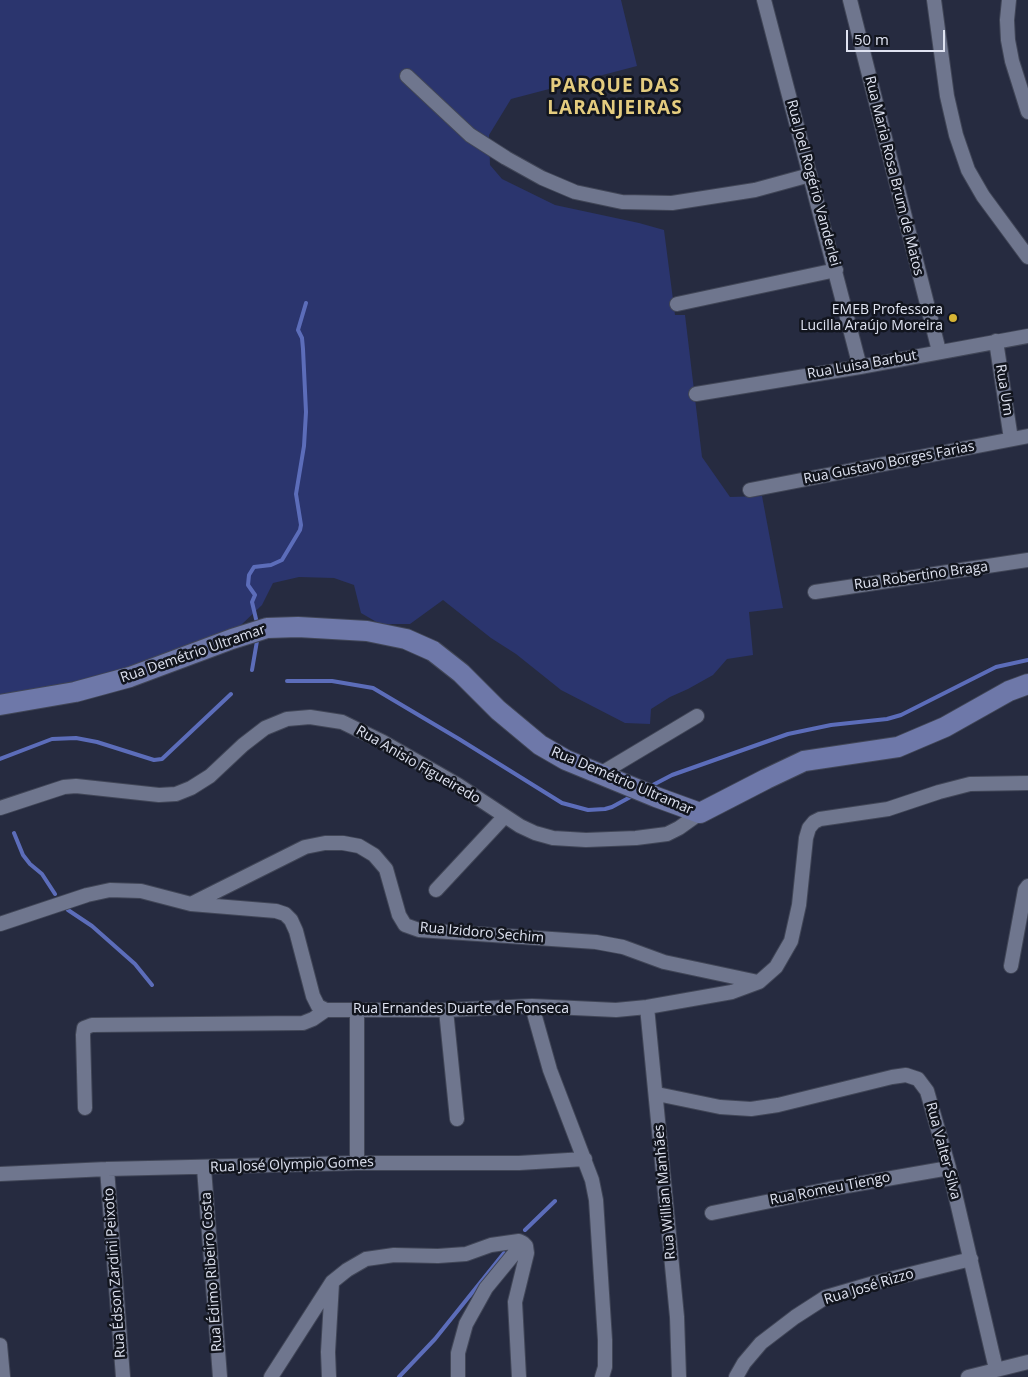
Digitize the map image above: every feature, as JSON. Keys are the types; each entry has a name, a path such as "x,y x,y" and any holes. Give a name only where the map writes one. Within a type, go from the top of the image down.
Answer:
{"street":[{"name":"Rua Joel Rogério Vanderlei","path":"764,0 860,367"},
{"name":"Rua Maria Rosa Brum de Matos","path":"850,0 939,351"},
{"path":"934,0 947,96 956,135 968,170 983,196 1028,257"},
{"path":"1009,0 1008,40 1012,61 1028,112"},
{"path":"407,76 470,135 521,166 575,192 622,202 672,203 755,190 810,175"},
{"path":"677,304 836,270"},
{"name":"Rua Luisa Barbut","path":"696,394 860,367 1028,336"},
{"name":"Rua Um","path":"996,341 1011,440"},
{"name":"Rua Gustavo Borges Farias","path":"750,490 1028,436"},
{"name":"Rua Robertino Braga","path":"815,592 1028,560"},
{"name":"Rua Demétrio Ultramar","path":"0,704 74,692 130,676 267,628 298,627 367,631 406,639 433,652 461,673 498,710 540,745 566,760 650,795 700,813 766,778 804,761 898,747 945,727 1008,691 1028,684"},
{"path":"600,774 697,716"},
{"name":"Rua Anisio Figueiredo","path":"0,808 64,787 76,786 159,795 176,794 192,788 210,776 243,745 265,728 287,719 310,717 342,722 382,742 458,785 535,833 553,838 586,840 636,838 666,834 679,828 700,813"},
{"name":"Rua Ernandes Duarte de Fonseca","path":"326,1010 446,1010 532,1006 616,1010 648,1007 732,992 759,982 776,967 791,941 799,905 806,838 809,828 814,822 820,819 888,809 970,784 1028,783"},
{"path":"436,890 505,816"},
{"name":"Rua Izidoro Sechim","path":"191,904 305,847 325,843 343,843 359,846 374,855 386,869 399,915 405,925 419,930 596,942 623,947 664,962 759,982"},
{"path":"1011,966 1025,890 1028,886"},
{"path":"0,924 87,895 110,890 141,891 191,904 276,911 285,914 291,920 296,930 313,996 318,1006 326,1010 303,1023 92,1026 84,1028 85,1108"},
{"path":"532,1006 550,1070 585,1159 596,1200 605,1340 605,1367 602,1377"},
{"name":"Rua Willian Manhães","path":"648,1007 677,1316 679,1377"},
{"path":"357,1010 357,1163"},
{"path":"446,1010 457,1119"},
{"name":"Rua Valter Silva","path":"657,1094 720,1107 751,1109 778,1105 892,1077 906,1075 918,1079 927,1091 949,1168 996,1369"},
{"name":"Rua José Olympio Gomes","path":"0,1174 107,1169 357,1163 519,1163 585,1159"},
{"name":"Rua Édimo Ribeiro Costa","path":"204,1168 220,1377"},
{"name":"Rua Romeu Tiengo","path":"712,1213 829,1189 949,1168"},
{"name":"Rua Édson Zardini Peixoto","path":"107,1169 123,1377"},
{"path":"271,1377 332,1282 347,1270 366,1259 394,1255 438,1256 466,1254 491,1246 519,1241 526,1246 527,1253 515,1302 519,1377"},
{"path":"458,1377 458,1353 466,1324 486,1288 523,1243"},
{"name":"Rua José Rizzo","path":"736,1377 761,1343 794,1316 826,1297 971,1259"},
{"path":"329,1377 332,1282"},
{"path":"0,1345 3,1377"},
{"path":"968,1377 1028,1362"}],"shaded area":[{"path":"0,0 621,0 637,66 511,99 489,135 490,165 502,179 555,205 664,230 675,315 685,315 702,457 730,497 762,496 783,608 749,612 753,655 727,659 713,675 651,709 650,724 625,723 561,690 443,600 410,624 380,624 361,613 354,585 334,578 299,577 273,583 262,605 240,626 211,646 81,685 0,699"}],"waterway":[{"path":"256,619 252,602 255,595 248,585 249,575 254,567 271,565 282,560 300,530 301,525 296,494 304,446 306,412 302,338 298,330 306,303"},
{"path":"252,670 257,641"},
{"path":"649,787 672,775 788,734 831,725 887,719 901,715 996,667 1028,660"},
{"path":"287,681 332,681 373,688 562,803 588,810 605,809 634,795"},
{"path":"0,759 52,739 76,738 97,742 154,760 162,759 231,694"},
{"path":"14,833 23,855 42,874 55,894"},
{"path":"68,910 92,926 135,964 152,985"},
{"path":"525,1230 555,1201"},
{"path":"399,1377 435,1339 504,1253"}],"place":[{"name":"EMEB Professora Lucilla Araújo Moreira","path":"953,318"}],"district":[{"name":"PARQUE DAS LARANJEIRAS","path":"615,98"}]}
